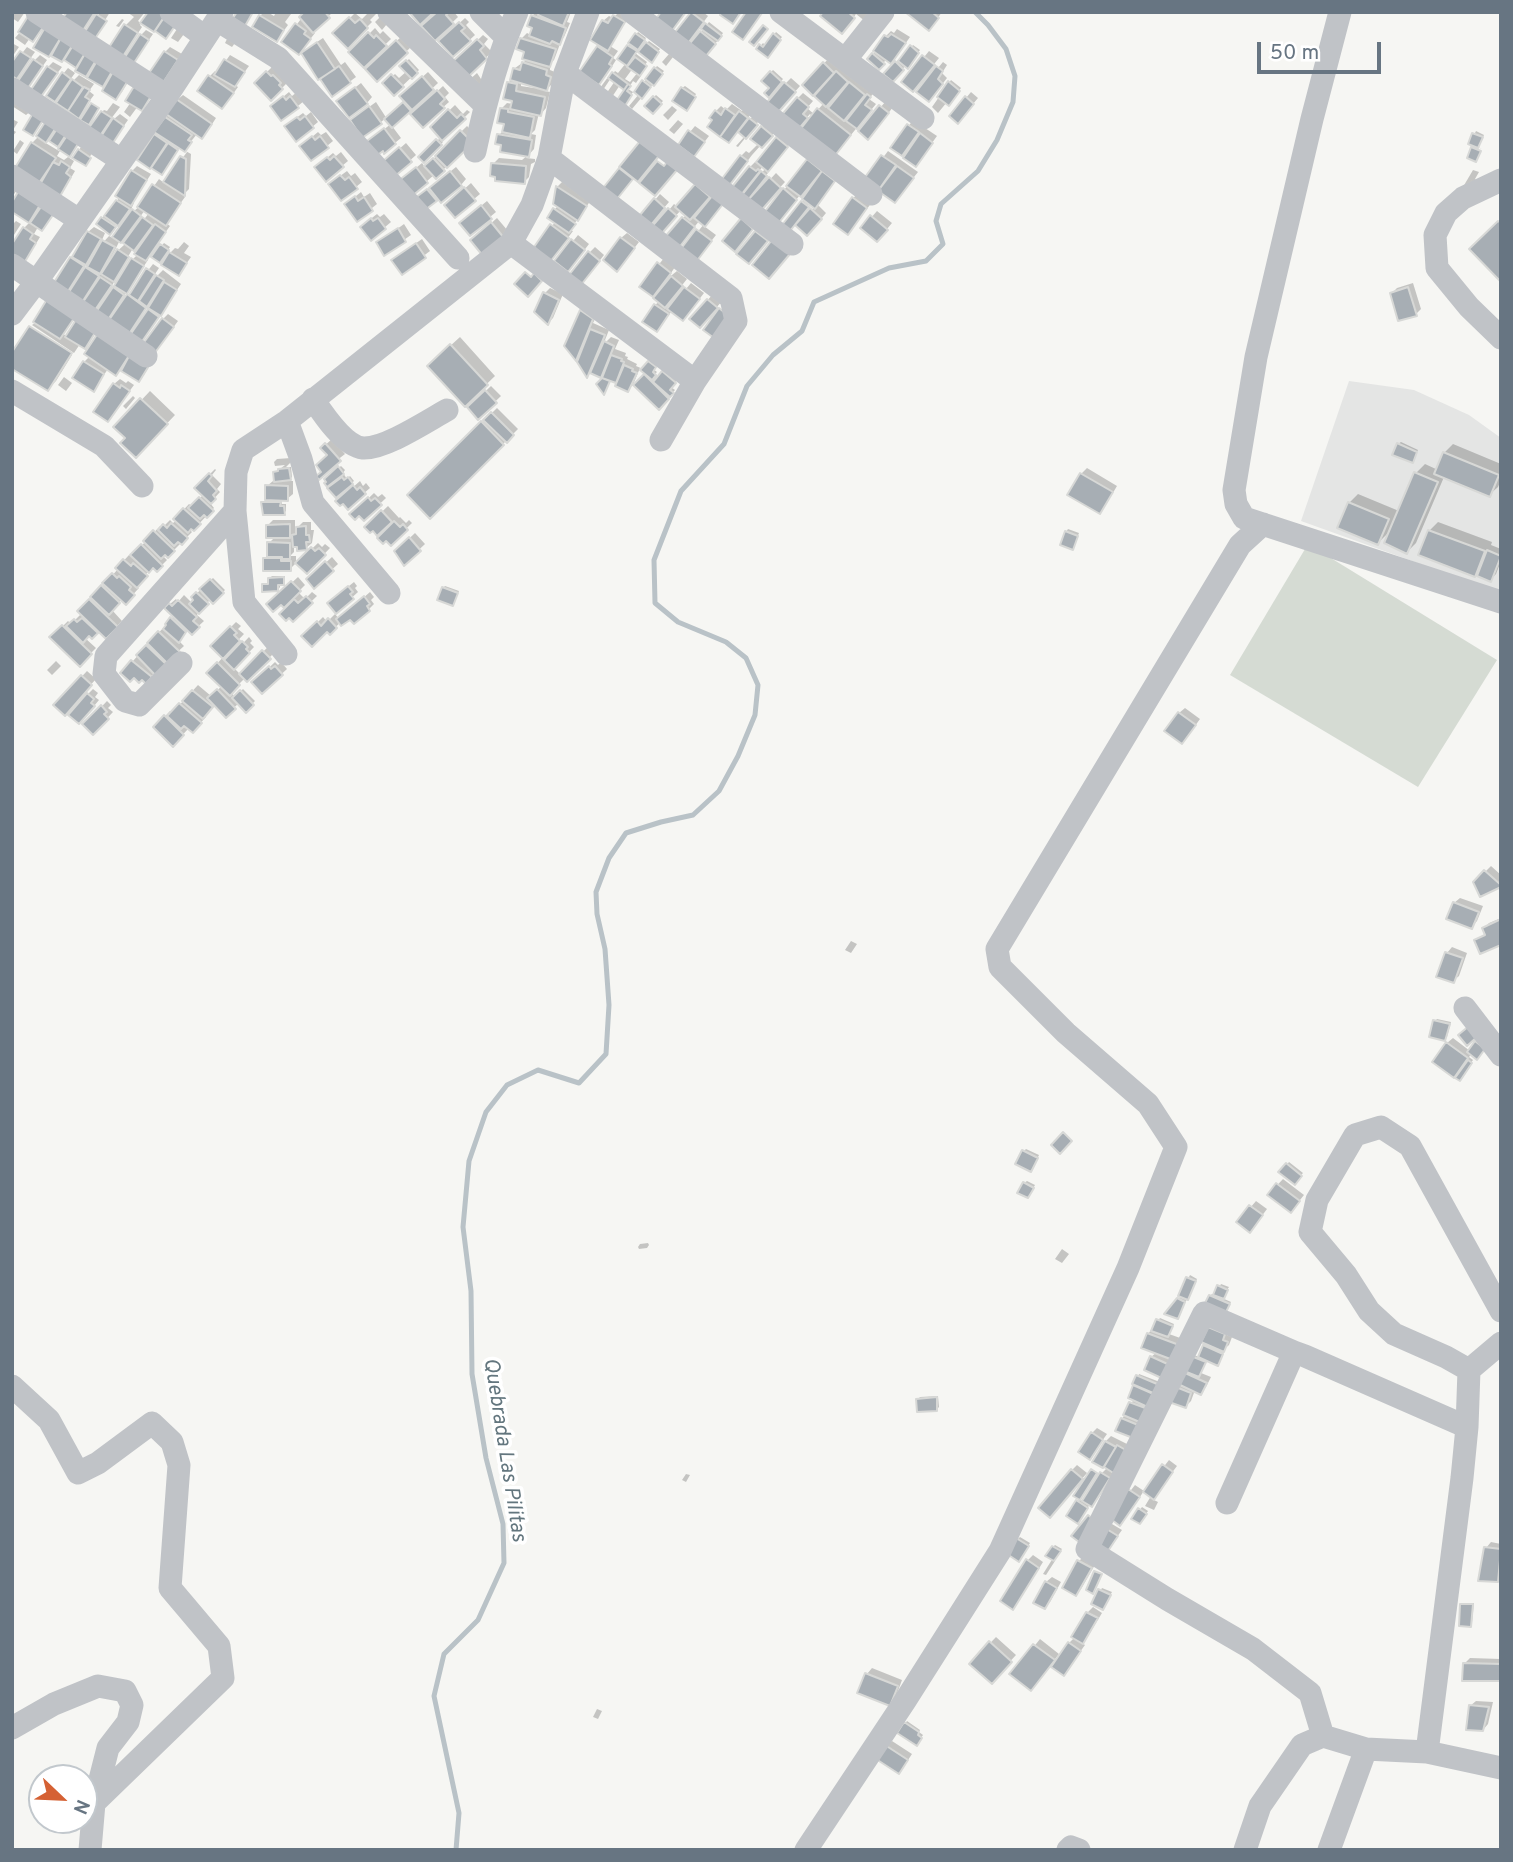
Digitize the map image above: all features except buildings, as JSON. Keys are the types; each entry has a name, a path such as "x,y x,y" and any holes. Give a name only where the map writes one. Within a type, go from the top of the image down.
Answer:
{"street":[{"path":"37,12 166,96"},
{"path":"170,12 215,23 278,58 458,258"},
{"path":"389,12 485,105"},
{"path":"481,12 506,37"},
{"path":"475,151 485,105 506,37 517,12"},
{"path":"286,654 244,602 234,511 236,472 243,450 287,421 511,243 532,205 549,158 565,73 588,12"},
{"path":"632,12 871,194"},
{"path":"781,12 923,118"},
{"path":"845,60 883,12"},
{"path":"1340,12 1256,357 1234,490 1236,504 1244,518 1501,602"},
{"path":"12,314 215,23"},
{"path":"565,73 792,244"},
{"path":"12,89 121,160"},
{"path":"549,158 731,298 736,321 695,381 661,440"},
{"path":"12,176 79,220"},
{"path":"1501,180 1464,198 1446,213 1435,235 1437,268 1469,307 1501,338"},
{"path":"511,243 695,381"},
{"path":"12,265 146,356"},
{"path":"12,391 104,446 142,486"},
{"path":"313,399 345,440 362,448 389,441 447,410"},
{"path":"287,421 313,503 389,593"},
{"path":"181,663 139,705 125,701 104,674 106,656 234,511"},
{"path":"806,1850 1000,1551 1128,1268 1176,1147 1148,1104 1066,1033 1000,967 997,949 1240,545 1263,524"},
{"path":"1465,1008 1501,1055"},
{"path":"1469,1370 1394,1334 1369,1311 1346,1275 1310,1232 1317,1200 1355,1135 1381,1127 1410,1146 1501,1311"},
{"path":"1323,1736 1310,1693 1253,1649 1087,1549 1204,1313 1467,1427"},
{"path":"1427,1752 1467,1427 1469,1370 1501,1343"},
{"path":"1227,1503 1294,1352"},
{"path":"12,1386 49,1420 78,1473 98,1463 152,1423 172,1442 179,1465 170,1588 219,1646 223,1678 98,1799"},
{"path":"12,1728 54,1703 98,1686 125,1691 132,1705 128,1722 108,1748 98,1787"},
{"path":"1245,1850 1260,1806 1302,1745 1323,1736 1366,1749 1427,1752 1501,1768"},
{"path":"1329,1850 1366,1749"},
{"path":"1068,1850 1071,1847 1079,1850"}],"shaded area":[{"path":"1349,381 1414,390 1469,415 1501,438 1501,593 1301,521"},
{"path":"1308,544 1497,660 1418,787 1230,675"}],"waterway":[{"name":"Quebrada Las Pilitas","path":"456,1850 459,1813 434,1696 444,1654 478,1620 504,1563 503,1524 486,1458 472,1374 471,1291 463,1227 469,1161 486,1112 507,1085 538,1070 579,1083 606,1054 609,1005 605,949 597,914 596,892 609,858 626,833 693,815 719,791 738,756 755,715 758,685 746,658 726,642 678,622 655,603 654,560 681,491 724,444 747,386 773,355 802,331 814,302 889,268 926,261 943,244 936,221 941,204 978,171 997,140 1013,102 1015,76 1006,49 975,12"}]}
